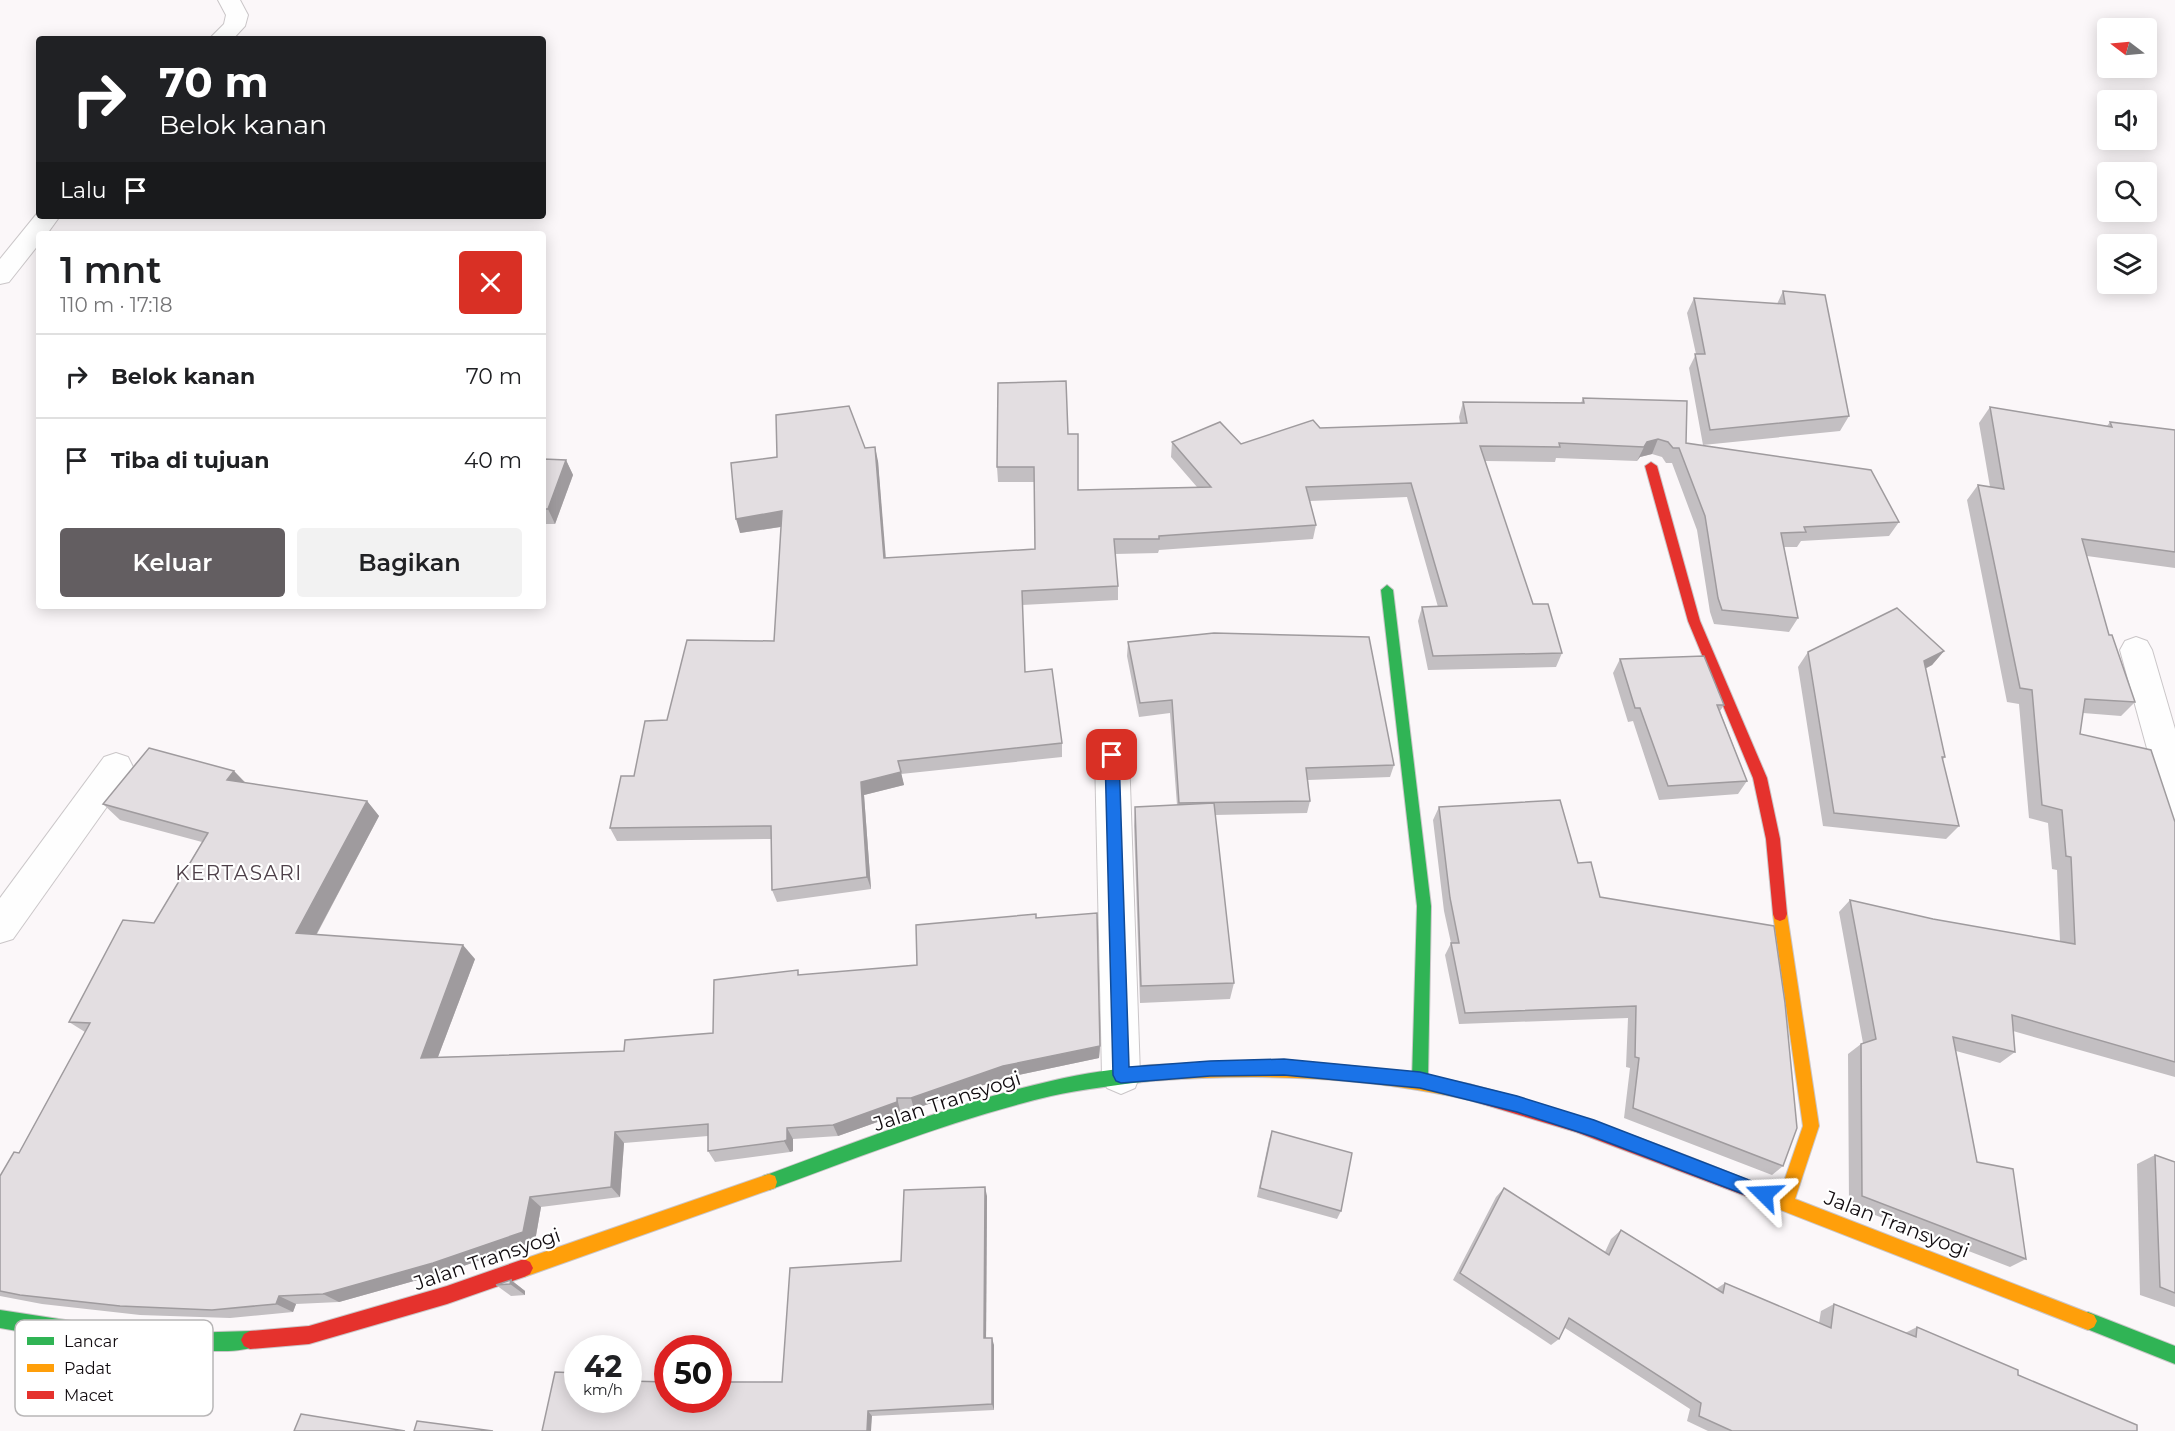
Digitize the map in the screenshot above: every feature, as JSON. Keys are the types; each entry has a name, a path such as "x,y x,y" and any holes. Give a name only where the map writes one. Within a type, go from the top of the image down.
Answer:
{"main road":[{"path":"1651,466 1694,621 1760,778 1773,839 1777,891 1810,1126 1785,1202"},
{"path":"1387,590 1424,906 1420,1080"},
{"name":"Jalan Transyogi","path":"213,1341 309,1335 447,1295 1005,1099 1121,1075 1210,1068 1284,1067 1420,1080 1517,1104 1594,1129 2175,1355"},
{"name":"Jalan Transyogi","path":"0,1319 15,1322"}],"street":[{"path":"223,36 234,26 237,15 229,0"},
{"path":"0,276 46,219"},
{"path":"2136,650 2168,763 2175,811"},
{"path":"1112,755 1121,1075"},
{"path":"0,927 116,767"}],"building":[{"path":"1783,291 1825,295 1849,416 1710,430 1695,354 1705,354 1694,298 1785,304"},
{"path":"1066,381 1068,434 1078,434 1078,490 1211,487 1172,442 1220,422 1241,444 1313,420 1320,428 1467,423 1463,402 1584,403 1583,398 1687,401 1686,443 1871,470 1899,522 1804,527 1806,532 1781,533 1798,618 1722,610 1718,598 1705,516 1679,448 1673,448 1668,442 1658,439 1647,442 1644,447 1559,443 1560,447 1480,446 1533,604 1548,604 1562,653 1433,656 1422,607 1447,606 1411,483 1306,487 1316,525 1159,536 1159,539 1114,539 1118,586 1022,591 1025,672 1052,669 1062,743 898,761 901,772 861,782 867,877 772,890 771,826 610,828 621,776 634,776 645,721 667,720 687,640 774,641 782,511 736,519 731,463 777,457 776,415 849,406 865,448 875,447 884,558 1035,549 1034,467 997,467 998,383"},
{"path":"1990,407 2112,427 2110,422 2175,430 2175,552 2082,539 2109,635 2112,635 2135,702 2085,699 2080,734 2151,750 2175,822 2175,1062 2012,1015 2015,1052 1953,1037 1977,1162 2013,1169 2026,1259 1862,1196 1861,1044 1876,1039 1850,900 1933,919 2075,944 2071,857 2066,856 2062,810 2042,805 2032,690 2020,688 1978,485 2004,489"},
{"path":"546,459 566,460 548,509 546,509"},
{"path":"1897,608 1944,651 1924,661 1945,757 1942,757 1959,826 1834,813 1808,652"},
{"path":"1214,633 1369,637 1394,765 1306,768 1310,801 1179,803 1172,700 1140,703 1128,642"},
{"path":"1704,656 1724,705 1717,705 1747,781 1668,786 1640,708 1635,708 1620,659"},
{"path":"149,748 234,771 227,780 367,801 296,933 463,945 421,1058 624,1051 625,1040 713,1033 714,980 798,970 798,975 917,965 916,925 1036,914 1036,918 1097,913 1100,1046 1003,1066 911,1098 897,1098 897,1102 833,1125 787,1128 787,1140 784,1141 708,1151 708,1124 615,1132 611,1187 530,1197 523,1232 433,1263 323,1294 279,1296 276,1304 212,1310 120,1306 0,1291 0,1176 14,1152 19,1153 90,1023 69,1022 123,920 154,923 208,833 103,804"},
{"path":"1560,800 1578,863 1591,862 1600,897 1774,926 1785,1003 1797,1128 1783,1166 1633,1108 1639,1058 1635,1057 1636,1006 1465,1013 1451,943 1459,943 1450,898 1439,807"},
{"path":"1214,803 1234,983 1141,986 1135,807"},
{"path":"1272,1131 1352,1153 1341,1211 1260,1188"},
{"path":"2155,1155 2175,1162 2175,1293 2160,1287"},
{"path":"985,1187 984,1338 992,1338 992,1404 868,1411 867,1431 542,1431 555,1372 564,1372 564,1413 642,1413 642,1381 654,1382 654,1413 732,1413 732,1382 782,1382 790,1268 901,1261 904,1190"},
{"path":"1504,1188 1609,1255 1621,1230 1723,1293 1725,1283 1831,1328 1834,1304 1916,1337 1917,1327 2018,1370 2018,1375 2137,1425 2137,1431 1732,1431 1699,1416 1701,1403 1569,1318 1559,1339 1460,1273"},
{"path":"511,1280 510,1284 496,1285"},
{"path":"301,1414 405,1431 294,1431"},
{"path":"417,1421 493,1431 414,1431"}],"traffic: fast":[{"path":"1387,590 1424,906 1420,1080"},
{"path":"769,1182 909,1131 1004,1100 1052,1088 1150,1073"},
{"path":"0,1319 15,1322"},
{"path":"2088,1321 2175,1355"},
{"path":"213,1342 250,1340"}],"traffic: slow":[{"path":"1780,914 1811,1126 1785,1202"},
{"path":"1150,1073 1230,1069 1311,1069 1390,1077 1469,1092"},
{"path":"524,1268 769,1182"},
{"path":"1751,1190 2088,1321"}],"traffic: jam":[{"path":"1651,466 1694,621 1760,778 1773,839 1780,914"},
{"path":"1469,1092 1576,1124 1751,1190"},
{"path":"250,1340 309,1335 447,1295 524,1268"}],"district":[{"name":"KERTASARI","path":"239,873"}],"route":[{"path":"1112,755 1121,1075 1210,1068 1284,1067 1420,1080 1517,1104 1594,1129 1764,1194"}]}
